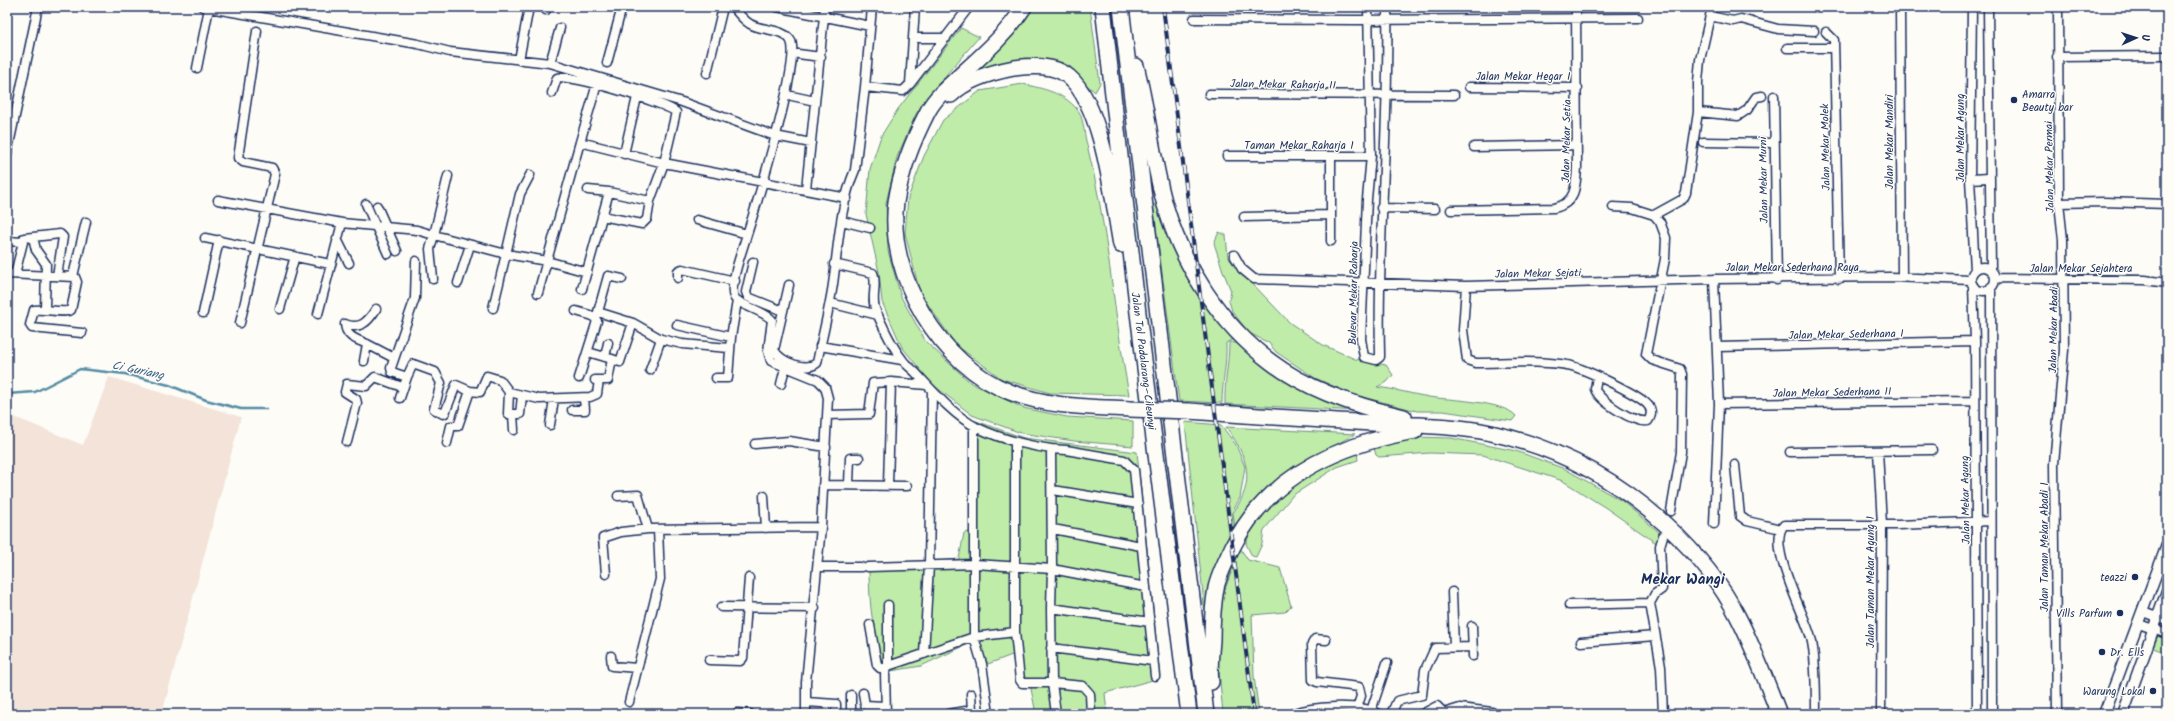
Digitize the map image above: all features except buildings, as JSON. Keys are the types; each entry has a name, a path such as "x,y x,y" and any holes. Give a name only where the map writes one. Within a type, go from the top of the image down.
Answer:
{"highway":[{"path":"1024,7 1016,19 991,47 949,86 929,109 902,172 896,203 895,227 899,257 910,289 924,316 941,341 961,362 980,376 1008,392 1032,400 1067,406 1189,411 1441,426 1490,433 1529,443 1574,461 1607,479 1645,506 1694,555 1720,588 1737,616 1779,714"},
{"name":"Jalan Tol Padalarang–Cileunyi","path":"1103,7 1138,313 1189,714"},
{"path":"1121,8 1142,90 1149,136 1165,204 1182,252 1215,305 1230,323 1272,362 1310,384 1344,400 1441,426"},
{"name":"Jalan Tol Padalarang–Cileunyi","path":"1121,8 1206,714"},
{"path":"920,128 955,91 972,80 1007,70 1025,67 1053,69 1069,76 1088,100 1102,144 1123,251 1138,313"},
{"path":"1215,714 1210,674 1212,617 1216,587 1240,533 1253,514 1267,498 1294,475 1338,451 1386,436 1441,426"}],"street":[{"path":"7,154 10,127 38,7"},
{"path":"519,60 529,7"},
{"path":"607,62 622,7"},
{"path":"707,73 723,7"},
{"path":"733,7 751,24 783,34 791,42 793,54 790,75 775,136 735,281 734,297 737,301 758,309 772,320 768,351 770,365 785,368 818,380 825,387 828,398 822,527 815,608 806,682 806,714"},
{"path":"806,190 825,7"},
{"path":"789,285 774,344 774,350 778,357 805,367 814,365 817,363 830,303 834,264 842,221 855,170 865,87 872,7"},
{"path":"910,84 915,7"},
{"path":"865,87 903,91 970,7"},
{"name":"Bulevar Mekar Raharja","path":"1368,7 1371,96 1371,156 1361,283 1362,347 1364,357 1376,360 1380,357 1378,284 1386,96 1387,7"},
{"name":"Jalan Mekar Setia","path":"1451,210 1562,206 1568,202 1576,189 1578,88 1576,7"},
{"path":"1654,215 1683,199 1684,196 1698,112 1699,66 1712,7"},
{"name":"Jalan Mekar Mandiri","path":"1900,7 1902,277"},
{"name":"Jalan Mekar Agung","path":"1972,7 1970,179 1975,270"},
{"path":"1988,7 1991,270 1995,278 1991,287 1990,521 1992,714"},
{"name":"Jalan Mekar Permai","path":"2058,7 2057,57 2059,203 2064,240 2064,278"},
{"path":"197,68 206,8 372,36 450,52 550,64 682,102 775,136 811,143"},
{"path":"781,8 824,18 870,26"},
{"path":"1710,16 1733,21 1741,19 1778,29 1814,31"},
{"path":"1194,18 1357,20 1638,18"},
{"path":"550,64 560,28"},
{"path":"240,323 267,210 274,170 272,168 243,162 238,158 257,31"},
{"name":"Jalan Mekar Molek","path":"1826,32 1833,37 1834,48 1839,279"},
{"path":"912,38 946,38"},
{"path":"1787,48 1834,48"},
{"path":"798,54 820,57"},
{"path":"2057,57 2166,56"},
{"path":"552,93 559,77 597,84 676,112 664,163 650,200 647,219 642,224 602,216"},
{"path":"538,293 597,84"},
{"name":"Jalan Mekar Hegar I","path":"1469,87 1578,88"},
{"name":"Jalan Mekar Raharja II","path":"1209,94 1357,96 1454,95"},
{"path":"792,96 815,101"},
{"path":"1698,112 1738,116 1747,110 1756,96 1762,96"},
{"name":"Jalan Mekar Murni","path":"1774,96 1773,143 1777,280"},
{"path":"624,154 637,97"},
{"path":"580,142 664,163 763,180 847,198"},
{"path":"1703,142 1773,143"},
{"path":"1474,147 1576,145"},
{"name":"Taman Mekar Raharja I","path":"1227,156 1371,156"},
{"path":"1331,156 1331,241"},
{"path":"493,308 520,194 530,175"},
{"path":"433,279 430,249 448,176"},
{"path":"1970,179 1989,178"},
{"path":"588,190 608,192 650,200"},
{"path":"582,290 608,192"},
{"path":"218,200 342,224 417,230 506,254 547,261 587,272"},
{"path":"2059,203 2104,202 2167,204"},
{"path":"366,204 388,254"},
{"path":"377,206 397,251"},
{"path":"1613,207 1632,208 1654,215 1660,222 1666,238 1665,259 1646,354 1649,358 1680,369 1682,374 1681,452 1671,511"},
{"path":"1381,208 1435,209"},
{"path":"1244,217 1330,215"},
{"path":"697,220 747,234"},
{"path":"842,221 870,228"},
{"path":"82,332 32,328 30,325 33,310 45,309 66,312 71,310 77,282 73,276 86,222"},
{"path":"318,314 330,264 342,224"},
{"path":"57,276 62,236 60,234 33,237 26,236 22,242 11,274 57,276 73,276"},
{"path":"33,237 36,250 45,262 45,309"},
{"path":"205,238 330,264"},
{"path":"337,239 349,263"},
{"path":"204,314 219,240"},
{"path":"7,241 22,242"},
{"path":"458,283 470,245"},
{"name":"Jalan Mekar Sejati","path":"1234,255 1242,269 1254,279 1466,286 1714,279"},
{"path":"280,308 295,256"},
{"path":"407,377 392,371 394,358 415,298 416,261"},
{"path":"753,262 746,292 748,296 783,310"},
{"path":"834,264 873,273 875,278 874,305 890,341 902,360 929,388 974,426 1015,442 1124,460 1134,470 1155,676"},
{"path":"1991,270 1983,267 1975,270 1972,283 1982,291 1991,287"},
{"path":"678,278 678,271 682,269 735,281"},
{"path":"622,279 608,276 598,312 633,323 662,339 682,344 729,348"},
{"name":"Jalan Mekar Sederhana Raya","path":"1714,524 1719,404 1714,279 1777,280 1902,277 1972,283"},
{"name":"Jalan Mekar Sejahtera","path":"1995,278 2145,280 2167,283"},
{"name":"Jalan Mekar Abadi","path":"2063,381 2064,278"},
{"name":"Jalan Mekar Agung","path":"1972,283 1975,341 1977,714"},
{"path":"1466,286 1463,330 1467,360 1476,363 1568,365 1597,376 1648,405 1651,414 1648,421 1640,421 1610,406 1600,398 1594,389 1597,376"},
{"path":"716,378 728,378 729,348 737,301"},
{"path":"830,303 878,315"},
{"path":"376,309 370,318 359,327 353,327 345,324 346,330 350,336 394,358"},
{"path":"576,311 593,316 597,321 579,378"},
{"path":"588,352 620,362 633,323"},
{"path":"677,325 731,337"},
{"path":"650,370 662,339"},
{"name":"Jalan Mekar Sederhana I","path":"1717,347 1975,341"},
{"path":"400,398 402,387 413,364 435,372 441,383 434,409 442,414 445,413 456,385 470,391 480,392 485,377 488,375 500,380 509,392 522,396 554,399 584,398 597,395 599,388 597,380 608,380 608,342"},
{"path":"364,361 367,344"},
{"path":"820,346 902,360"},
{"path":"781,384 785,368"},
{"path":"347,442 358,403 356,399 345,392 347,384 366,386 375,377 402,387"},
{"name":"Jalan Taman Mekar Abadi 1","path":"2056,714 2054,464 2063,381"},
{"path":"828,415 869,414 873,382 892,382 929,388"},
{"path":"888,485 892,382"},
{"path":"924,654 929,565 929,388"},
{"path":"447,443 451,426 458,426 470,391"},
{"path":"509,392 507,413 520,414 522,396"},
{"path":"572,410 584,410 584,398"},
{"path":"550,425 554,399"},
{"name":"Jalan Mekar Sederhana II","path":"1719,404 1975,401"},
{"path":"513,414 514,430"},
{"path":"974,426 974,637 982,664 989,714"},
{"path":"755,444 789,441 826,447"},
{"path":"1015,442 1015,632 1020,682 1052,682 1083,686 1087,688 1090,694 1091,714"},
{"path":"1051,449 1053,490 1051,648 1052,682 1056,714"},
{"path":"1790,452 1932,450"},
{"name":"Jalan Taman Mekar Agung I","path":"1878,451 1882,525 1881,714"},
{"path":"849,484 850,458 859,458"},
{"path":"1735,465 1740,516 1747,521 1780,529"},
{"path":"823,485 849,484 907,486"},
{"path":"1053,490 1138,504"},
{"path":"618,496 638,495 648,529"},
{"path":"764,496 766,528"},
{"path":"1816,714 1811,638 1785,572 1779,534 1780,529 1784,525 1791,524 1882,525 1990,521"},
{"path":"606,574 603,538 627,531 648,529 822,527"},
{"path":"629,702 651,620 660,579 658,529"},
{"path":"1053,529 1141,546"},
{"path":"1663,536 1660,546 1662,589 1655,594 1650,603 1661,667 1664,714"},
{"path":"1977,545 1991,544"},
{"path":"2104,714 2139,624 2167,545"},
{"path":"818,567 975,564 1014,566 1052,569 1146,586"},
{"path":"709,660 742,660 748,608 749,578"},
{"path":"2123,714 2167,590"},
{"path":"1452,592 1454,647"},
{"path":"1568,605 1650,603"},
{"path":"863,693 865,705 885,710 888,605"},
{"path":"721,608 815,608"},
{"path":"1051,608 1150,622"},
{"path":"2143,612 2167,621"},
{"path":"2139,624 2167,634"},
{"path":"870,625 877,665 880,668 887,667 974,637 1015,632"},
{"path":"1472,626 1473,656"},
{"path":"1977,633 1992,632"},
{"path":"1581,642 1655,636"},
{"path":"1326,640 1315,639 1312,644 1313,680 1317,682 1359,687 1361,696 1357,708"},
{"path":"1391,714 1397,701 1422,694 1425,670 1434,649 1472,647"},
{"path":"1051,648 1154,661"},
{"path":"611,656 612,666 637,668"},
{"path":"1291,714 1313,708 1357,708 1373,713 1386,663"},
{"path":"948,714 972,710 970,694"},
{"path":"851,695 851,714"},
{"path":"806,702 836,704 836,714"},
{"path":"1422,714 1437,706 1444,713 1460,708 1492,712"},
{"path":"737,714 750,714"}],"shaded area":[{"path":"109,377 241,417 162,714 7,714 7,414 83,445"}],"green space":[{"path":"1030,7 1090,7 1100,83 1095,92 1059,62 1026,58 980,70"},
{"path":"961,28 979,37 939,83 916,114 897,157 886,203 888,251 901,297 926,342 971,383 1023,408 1067,417 1133,421 1133,446 1074,441 1021,433 972,415 932,384 902,347 882,302 879,272 866,214 870,169 881,136 898,109"},
{"path":"1023,84 1059,95 1071,103 1081,115 1100,204 1129,395 1050,393 1002,379 956,345 920,293 905,233 908,198 924,156 943,120 980,91"},
{"path":"1153,204 1157,205 1169,239 1185,273 1241,341 1231,340 1226,343 1222,403 1179,401"},
{"path":"1219,232 1226,235 1228,258 1290,323 1323,345 1355,359 1386,365 1393,375 1387,382 1377,387 1429,397 1488,404 1500,407 1516,416 1512,421 1443,411 1417,411 1351,394 1315,378 1276,352 1269,343 1249,333 1232,311 1229,301 1231,291 1214,243"},
{"path":"1229,342 1242,344 1359,411 1225,404"},
{"path":"976,421 1024,438 1137,452 1160,678 1105,693 1107,714 1036,714 1030,684 1019,685 1012,655 988,664 977,640 921,666 885,672 877,645 872,620 869,567 959,559 964,533 974,531"},
{"path":"1185,422 1221,425 1236,445 1245,467 1240,498 1232,512 1234,532 1218,566 1205,614"},
{"path":"1226,427 1355,434 1312,458 1235,528 1233,513 1245,490 1247,480 1244,459 1234,438"},
{"path":"1414,437 1451,438 1516,451 1565,469 1622,501 1660,533 1656,543 1606,508 1563,481 1483,455 1430,453 1379,457 1376,455 1374,448"},
{"path":"1342,453 1357,453 1358,460 1337,467 1293,495 1264,530 1262,544 1256,557 1252,556 1246,544 1251,529 1290,481"},
{"path":"1240,548 1248,560 1280,568 1291,606 1285,612 1252,615 1254,676 1259,714 1223,714 1216,639 1220,603"},
{"path":"2159,633 2167,636 2167,653 2153,648"}],"waterway":[{"name":"Ci Guriang","path":"7,394 35,392 80,369 125,374 169,385 206,400 241,409 267,409"},
{"path":"1351,714 1360,714"}],"railway":[{"path":"1163,7 1254,714"}],"place":[{"name":"Amarra Beauty bar","path":"2014,100"},
{"name":"teazzi","path":"2135,577"},
{"name":"Vills Parfum","path":"2120,613"},
{"name":"Dr. Ells","path":"2102,652"},
{"name":"Warung Lokal","path":"2153,691"}],"district":[{"name":"Mekar Wangi","path":"1683,579"}]}
